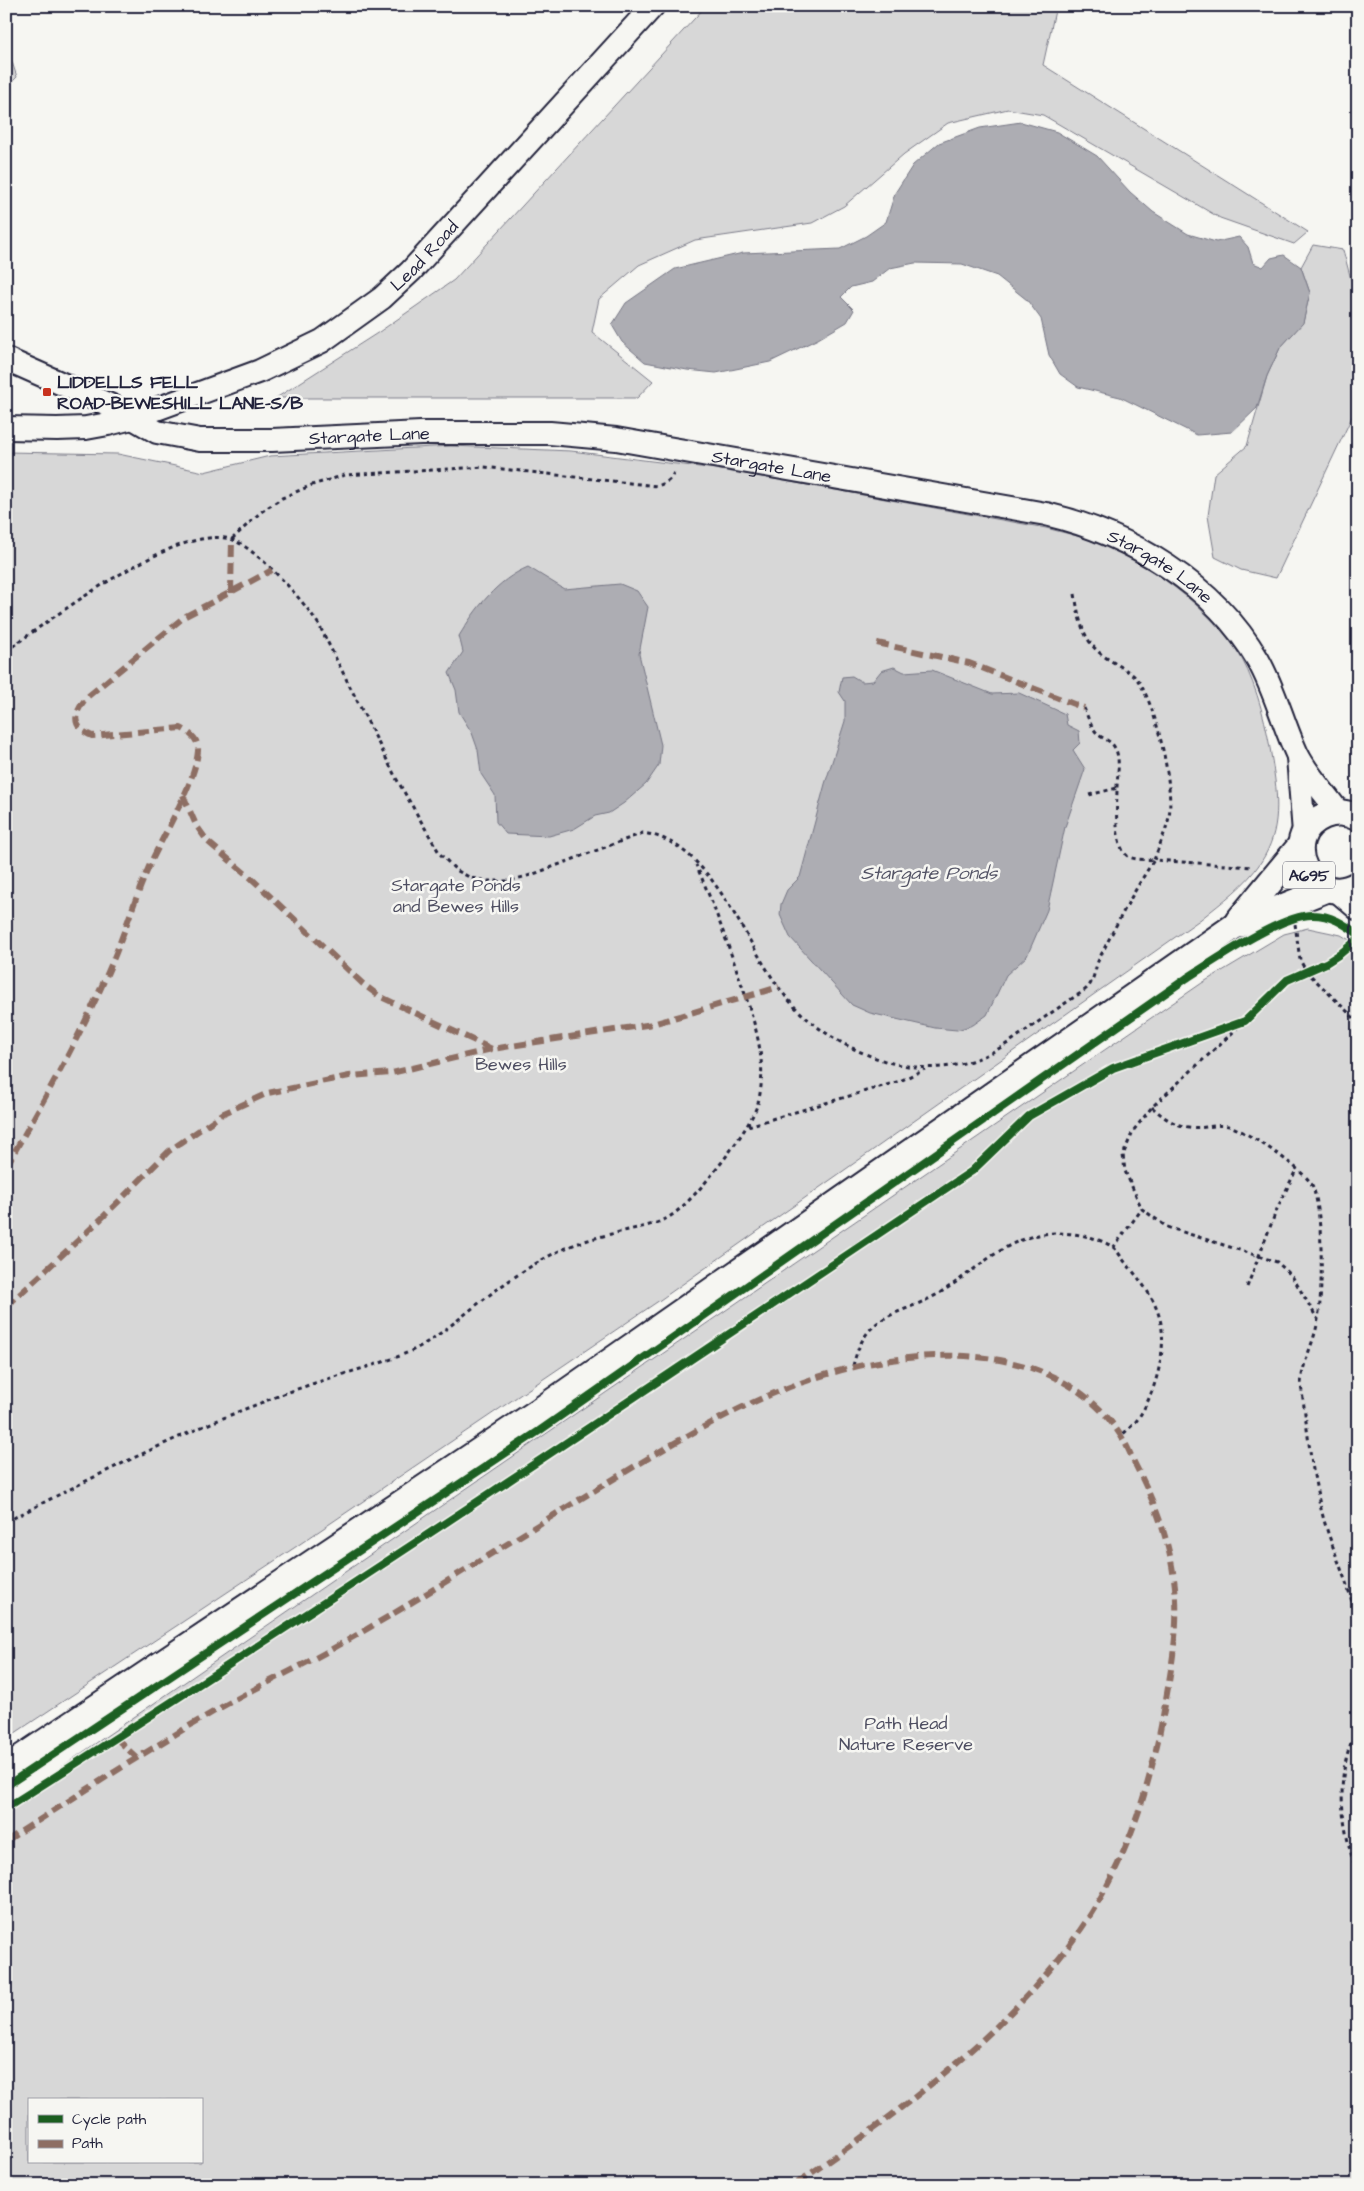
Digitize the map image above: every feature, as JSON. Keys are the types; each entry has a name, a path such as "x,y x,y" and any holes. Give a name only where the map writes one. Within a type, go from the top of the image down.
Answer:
{"main road":[{"name":"A695","path":"1233,926 1319,818 1350,814"},
{"name":"A695","path":"1302,840 1300,858 1304,868 1317,883 1340,888"},
{"name":"A695","path":"6,1768 540,1411 1233,926 1340,888"}],"street":[{"name":"Lead Road","path":"6,428 86,428 132,418 291,358 322,341 382,298 411,271 653,6"},
{"name":"Stargate Lane","path":"6,359 100,400 162,434 200,440 272,440 421,433 550,433 616,439 682,449 1079,521 1128,543 1195,587 1220,609 1243,634 1271,686 1298,756 1302,840"},
{"name":"Stargate Lane","path":"1298,756 1350,814"},
{"path":"1340,888 1358,909"}],"path":[{"path":"232,539 261,512 282,498 312,485 345,475 484,467 657,486 666,484 672,478 682,449"},
{"path":"6,650 124,571 150,557 207,539 221,537 232,539 257,557 306,605 319,625 396,778 440,854 456,870 471,878 488,881 508,881 531,875 598,848 643,833 660,835 675,843 694,860 724,897 779,987 809,1021 836,1040 878,1059 926,1069 949,1067 975,1061 994,1053 1089,987 1095,968 1134,890 1154,860 1169,818 1170,797 1164,756 1152,709 1142,686 1134,676 1095,648 1079,624 1075,594"},
{"path":"1084,708 1092,728 1099,735 1110,741 1118,757 1119,845 1124,853 1131,858 1256,868"},
{"path":"1089,795 1117,788"},
{"path":"6,1522 100,1472 260,1403 313,1383 396,1358 419,1347 531,1266 560,1250 591,1238 653,1224 670,1217 683,1206 736,1144 748,1126 757,1105 762,1083 759,1040 712,900 694,860"},
{"path":"1285,922 1303,915"},
{"path":"1294,918 1300,960 1306,970 1358,1022"},
{"path":"1245,1021 1152,1107 1133,1131 1123,1155 1125,1171 1142,1209 1167,1226 1258,1254 1277,1262 1292,1276 1318,1321"},
{"path":"748,1126 900,1081 926,1069"},
{"path":"1152,1107 1165,1119 1181,1126 1232,1127 1297,1168 1313,1186 1317,1200 1322,1283 1318,1321 1302,1373 1301,1385 1316,1483 1326,1526 1346,1580 1358,1625"},
{"path":"1247,1287 1258,1254 1297,1168"},
{"path":"1113,1248 1142,1209"},
{"path":"853,1366 858,1348 868,1330 883,1318 943,1291 998,1251 1022,1238 1044,1234 1067,1233 1090,1238 1113,1248 1142,1282 1158,1311 1162,1331 1160,1359 1150,1396 1138,1418 1121,1436"},
{"path":"1358,1728 1346,1753 1342,1790 1344,1823 1358,1875"}],"green space":[{"path":"706,6 1056,6 1043,65 1308,232 1294,244 1220,218 1043,115 1008,109 948,123 904,154 844,206 812,223 695,240 639,265 599,299 592,332 653,381 637,398 276,398 379,332 454,280"},
{"path":"6,44 17,77 6,88"},
{"path":"1313,245 1343,250 1358,305 1358,404 1276,578 1241,570 1215,557 1208,516 1214,474 1247,446 1267,376 1280,348 1303,322 1310,293 1301,267"},
{"name":"Stargate Ponds and Bewes Hills","path":"451,446 571,451 724,470 1046,528 1085,538 1110,548 1154,572 1196,605 1230,641 1242,659 1257,695 1265,721 1274,773 1277,812 1268,850 1248,878 1201,919 660,1300 297,1546 6,1739 6,452 118,454 204,472 270,456"},
{"name":"Path Head Nature Reserve","path":"1308,928 1341,935 1358,945 1358,2185 6,2185 6,1805 1202,983 1284,934"}],"water":[{"path":"1021,122 1057,132 1097,156 1130,192 1153,212 1188,234 1216,242 1239,237 1248,247 1253,263 1263,267 1271,258 1284,255 1301,267 1310,293 1303,323 1280,348 1267,376 1257,408 1232,432 1197,435 1120,397 1078,387 1060,374 1049,355 1041,319 1027,300 997,276 962,264 915,263 890,268 872,282 851,287 841,297 854,310 847,322 818,339 770,362 716,373 645,362 622,342 612,325 626,303 675,269 743,253 840,249 866,236 886,222 895,193 913,165 939,143 980,128"},
{"path":"528,567 564,589 620,584 637,591 648,607 639,654 661,745 659,765 646,784 624,803 609,813 595,816 574,829 549,836 506,834 496,822 495,795 481,774 478,750 472,733 459,712 456,690 449,673 463,652 459,636 480,605 507,579"},
{"name":"Stargate Ponds","path":"894,667 904,672 932,670 992,694 1019,693 1065,714 1067,725 1079,731 1080,743 1073,750 1085,769 1065,827 1047,910 1027,956 1006,975 987,1015 973,1025 957,1030 935,1028 870,1013 852,1005 790,937 780,915 781,904 787,890 800,877 825,784 845,721 845,701 839,692 842,677 852,676 862,682 873,681 881,671"}],"marked path":[{"path":"231,593 232,539"},
{"path":"6,1167 60,1071 97,997 148,869 185,795 196,764 197,743 191,734 181,728 92,736 77,724 76,719 79,709 86,698 184,617 272,570"},
{"path":"877,643 969,663 1084,708"},
{"path":"183,795 196,825 208,842 252,879 363,984 379,996 492,1049 653,1024 779,987"},
{"path":"6,1307 101,1219 169,1151 224,1113 268,1093 349,1076 392,1073 492,1049"},
{"path":"6,1841 193,1724 322,1655 642,1462 714,1421 751,1403 827,1374 867,1364 908,1358 968,1356 998,1360 1027,1367 1054,1377 1080,1392 1102,1412 1121,1436 1155,1507 1165,1535 1172,1564 1176,1594 1173,1654 1154,1758 1138,1815 1115,1870 1085,1923 1057,1961 1025,1998 952,2067 913,2099 794,2185"},
{"path":"116,1738 137,1758"}],"cycle path":[{"path":"6,1786 539,1431 1187,978 1248,940 1284,922 1300,917 1320,915 1331,918 1358,934"},
{"path":"6,1808 371,1572 972,1171 1029,1116 1113,1068 1245,1021 1287,980 1326,963 1358,939"}],"place":[{"name":"LIDDELLS FELL ROAD-BEWESHILL LANE-S/B","path":"47,392"}],"park label":[{"name":"Bewes Hills","path":"521,1064"}]}
